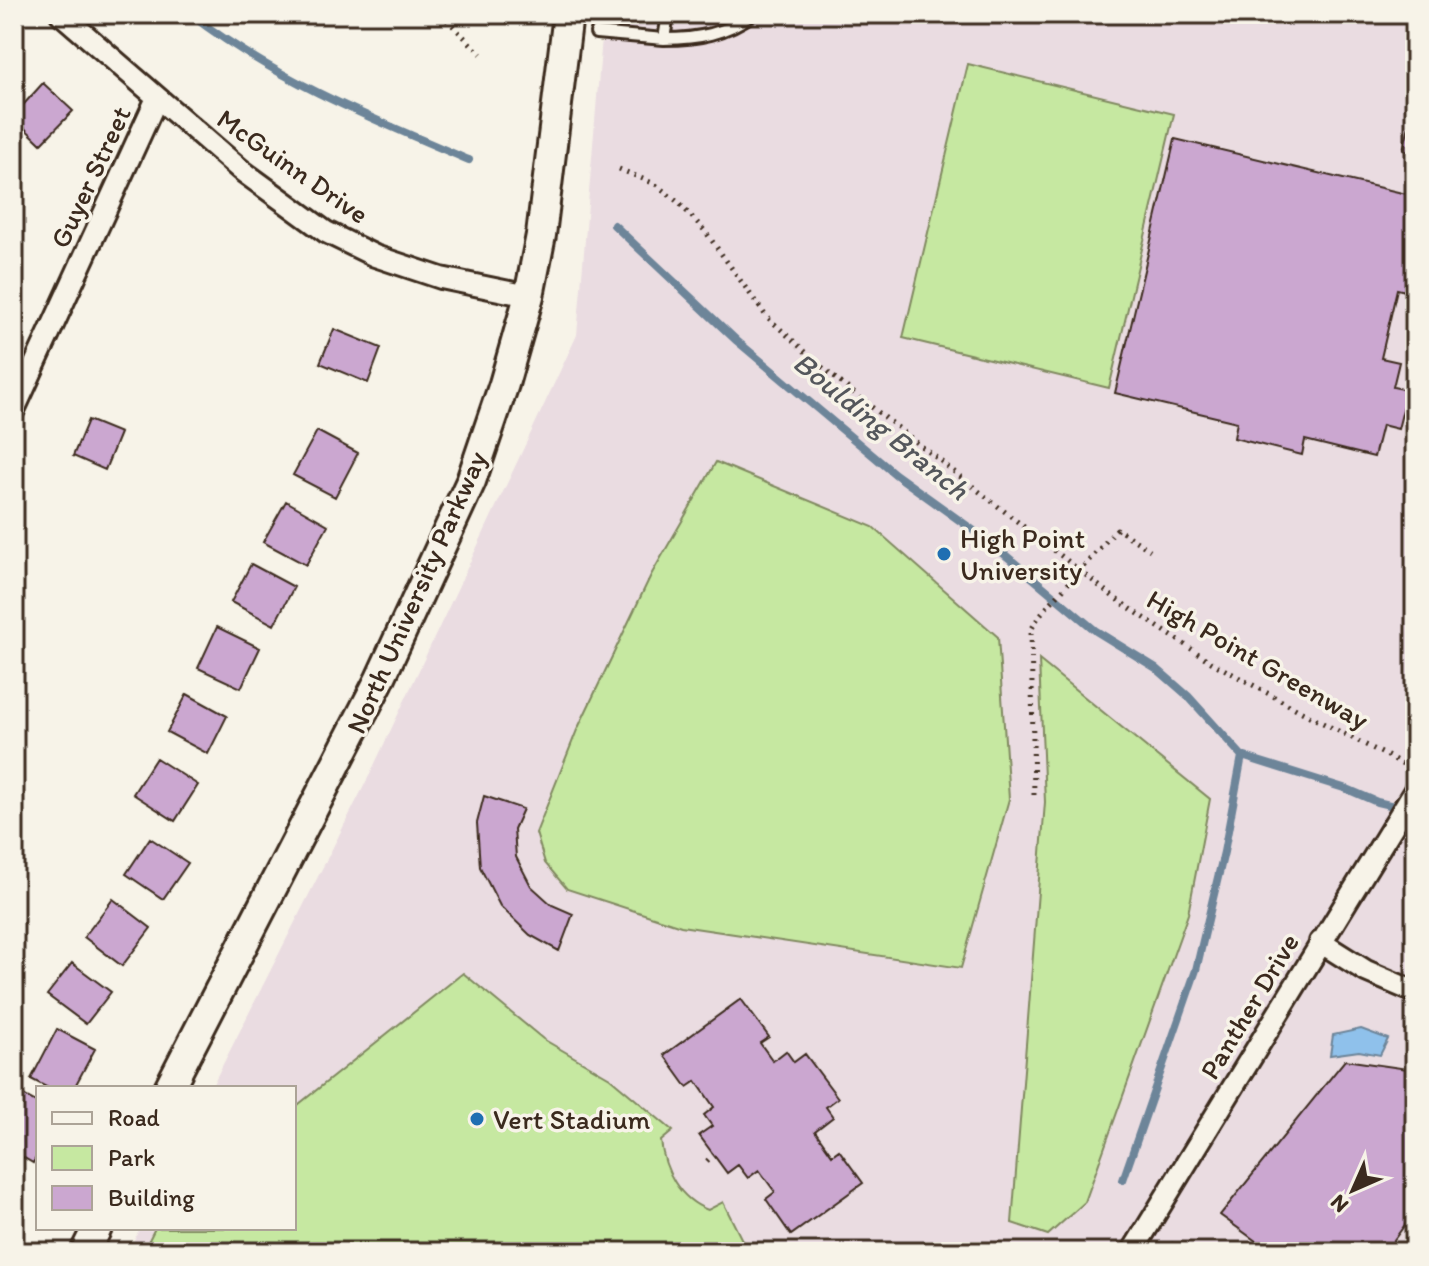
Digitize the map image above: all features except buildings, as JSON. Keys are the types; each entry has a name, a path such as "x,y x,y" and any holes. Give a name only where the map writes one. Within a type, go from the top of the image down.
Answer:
{"main road":[{"name":"North University Parkway","path":"170,1086 379,681 465,495 504,384 529,296 541,235 568,14"},
{"path":"85,1252 96,1230"}],"street":[{"name":"McGuinn Drive","path":"61,14 241,170 326,232 375,256 441,278 529,296"},
{"name":"Guyer Street","path":"14,410 157,98"},
{"name":"Panther Drive","path":"1132,1252 1415,790"},
{"path":"1320,942 1366,971 1415,992"}],"lane":[{"path":"664,39 668,14"},
{"path":"596,33 696,39 730,29 753,14"}],"path":[{"path":"441,14 481,54"},
{"name":"High Point Greenway","path":"619,169 655,184 678,202 705,231 766,316 831,375 1116,599 1211,662 1415,770"},
{"path":"1034,795 1031,630 1039,616 1117,529 1150,550"},
{"path":"707,1161 713,1155"}],"shaded area":[{"name":"High Point University","path":"604,14 1415,14 1415,1252 128,1252 139,1230 296,1230 296,1086 212,1086 370,774 577,335"}],"green space":[{"path":"968,64 1174,114 1109,388 903,338"},
{"path":"716,462 873,527 998,637 1009,799 961,968 681,926 567,889 545,863 536,833 577,730 651,575"},
{"path":"1039,660 1210,799 1188,914 1085,1202 1048,1235 1012,1223 1045,802"},
{"name":"Vert Stadium","path":"463,973 543,1039 610,1078 673,1131 661,1141 675,1182 689,1199 708,1210 723,1202 748,1252 143,1252 154,1230 296,1230 296,1106"}],"water":[{"path":"1361,1029 1388,1039 1380,1055 1359,1051 1330,1055 1333,1035"}],"waterway":[{"name":"Boulding Branch","path":"190,14 290,78 360,113 469,160"},
{"name":"Boulding Branch","path":"614,225 737,341 895,474 991,543 1096,631 1156,668 1188,696 1242,756 1347,789 1377,802 1415,811"},
{"path":"1123,1180 1196,970 1224,852 1242,756"},
{"path":"1172,1246 1175,1252"}],"place":[{"name":"High Point University","path":"944,554"},
{"name":"Vert Stadium","path":"477,1119"}]}
